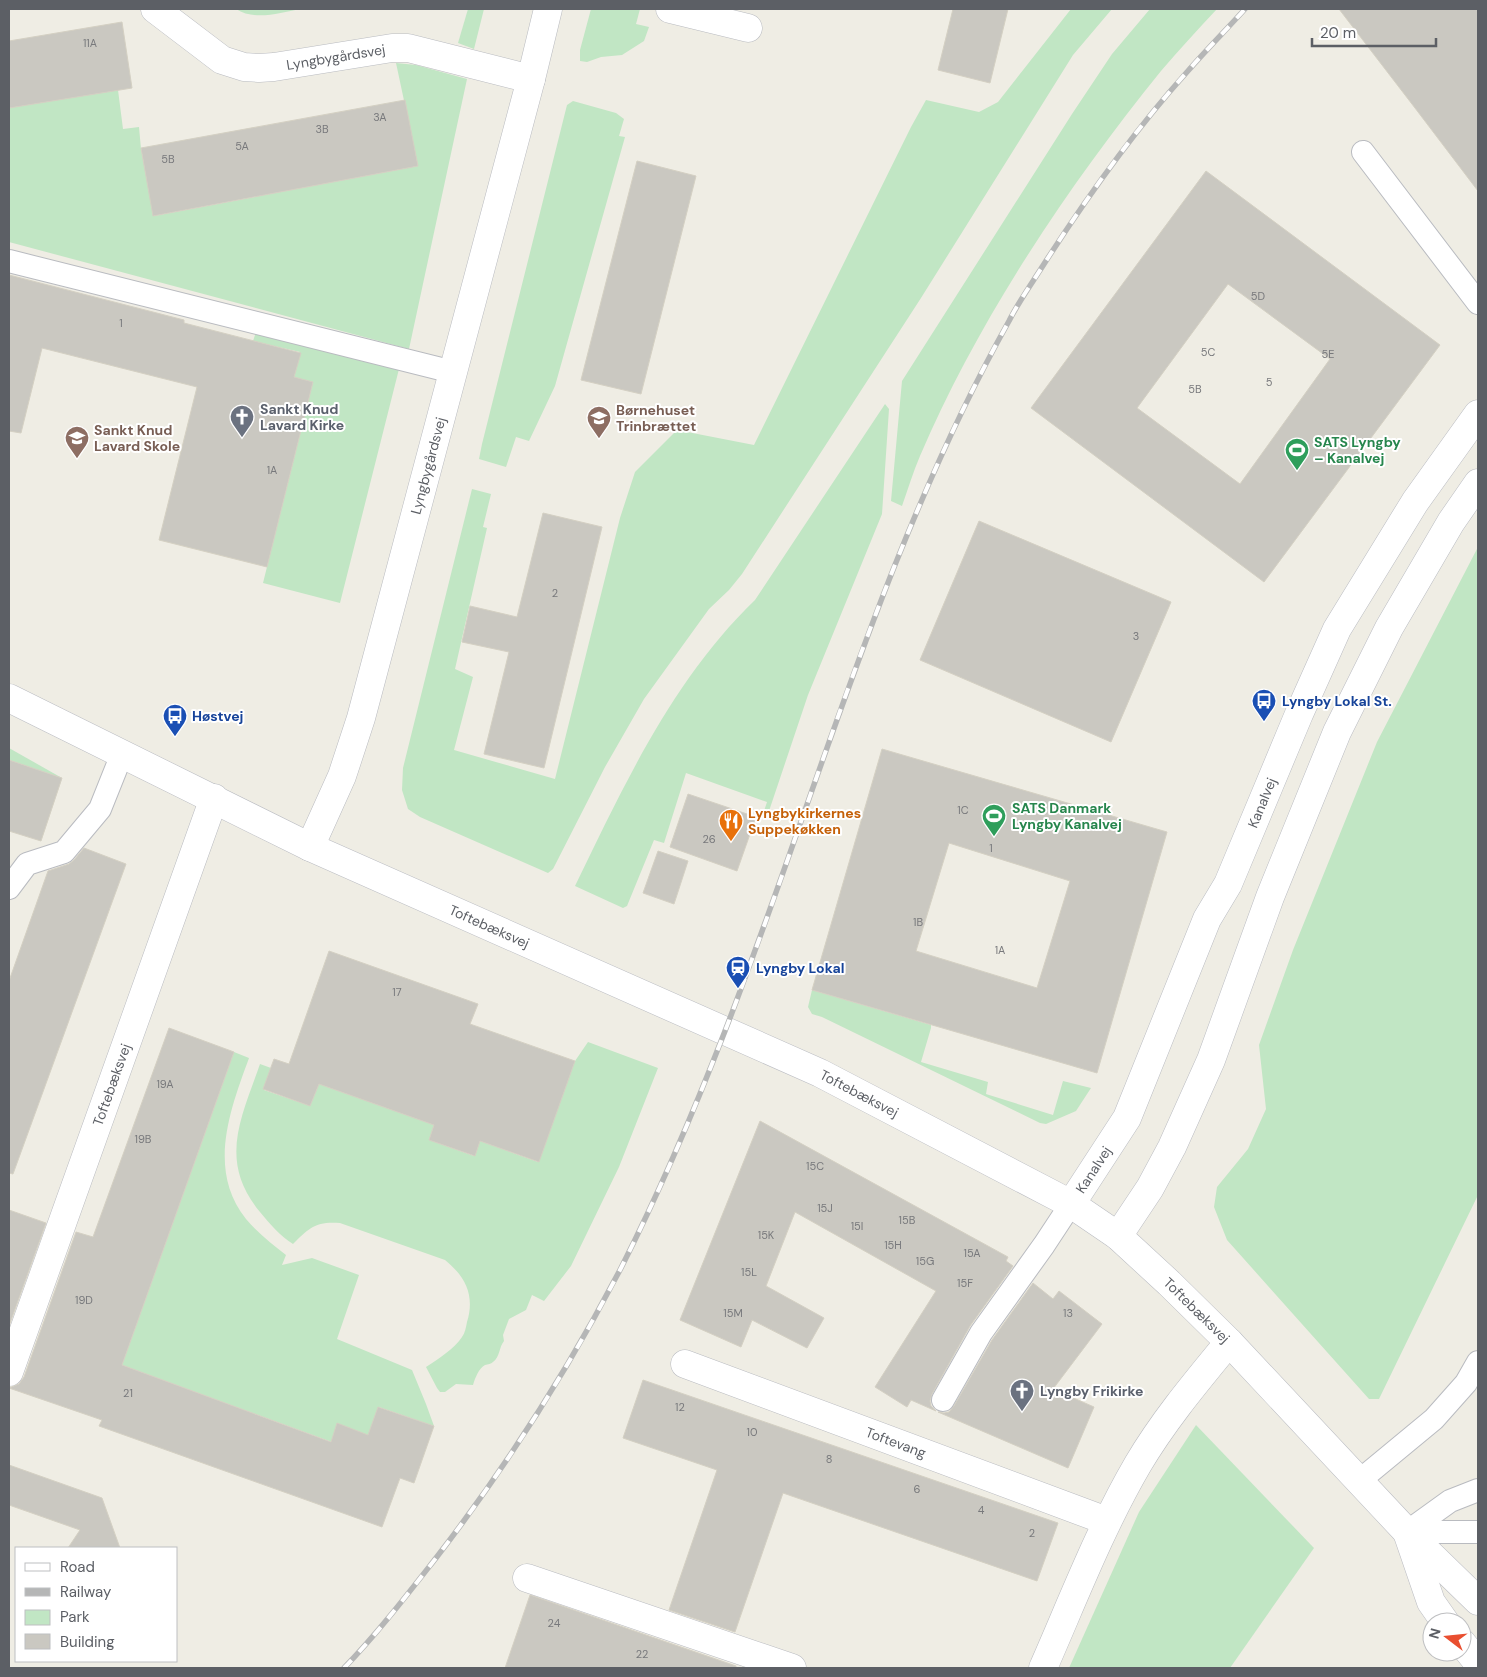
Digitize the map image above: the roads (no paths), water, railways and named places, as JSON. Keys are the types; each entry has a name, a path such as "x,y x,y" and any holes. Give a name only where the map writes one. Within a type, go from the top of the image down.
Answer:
{"street":[{"name":"Lyngbygårdsvej","path":"155,9 222,60 244,67 274,68 392,48 408,48 531,79"},
{"name":"Lyngbygårdsvej","path":"310,847 342,776 361,718 548,9"},
{"path":"670,9 748,28"},
{"name":"Kanalvej","path":"1071,1204 1127,1118 1207,919 1228,884 1299,714 1338,629 1415,502 1478,414"},
{"path":"1118,1236 1150,1188 1172,1147 1211,1060 1270,897 1336,732 1389,628 1451,522 1478,483"},
{"name":"Toftebæksvej","path":"9,698 310,847 820,1073 1071,1204 1118,1236 1230,1342 1407,1532 1478,1601"},
{"name":"Toftebæksvej","path":"9,1372 214,798"},
{"path":"1043,1668 1107,1522 1138,1464 1171,1414 1230,1342"},
{"name":"Toftevang","path":"685,1364 1107,1522"},
{"name":"Toftebæksvej","path":"1407,1532 1431,1602 1438,1612"},
{"path":"527,1578 792,1668"}],"lane":[{"path":"1363,152 1478,303"},
{"path":"9,261 453,372"},
{"path":"9,886 28,864 64,852 100,809 122,754"},
{"path":"943,1400 981,1333 1071,1204"},
{"path":"1359,1481 1434,1419 1466,1383 1478,1362"},
{"path":"1407,1532 1450,1501 1478,1490"},
{"path":"1407,1532 1478,1532"}],"railway":[{"path":"344,1668 403,1600 487,1489 558,1381 621,1268 676,1151 725,1031 888,581 925,493 965,406 1013,314 1077,214 1130,141 1167,94 1245,9"}],"place":[{"name":"Sankt Knud Lavard Kirke","path":"242,438"},
{"name":"Børnehuset Trinbrættet","path":"599,439"},
{"name":"Sankt Knud Lavard Skole","path":"77,459"},
{"name":"SATS Lyngby – Kanalvej","path":"1297,471"},
{"name":"Lyngby Lokal St.","path":"1264,722"},
{"name":"Høstvej","path":"175,737"},
{"name":"SATS Danmark Lyngby Kanalvej","path":"994,837"},
{"name":"Lyngbykirkernes Suppekøkken","path":"731,842"},
{"name":"Lyngby Lokal","path":"738,989"},
{"name":"Lyngby Frikirke","path":"1022,1412"}]}
